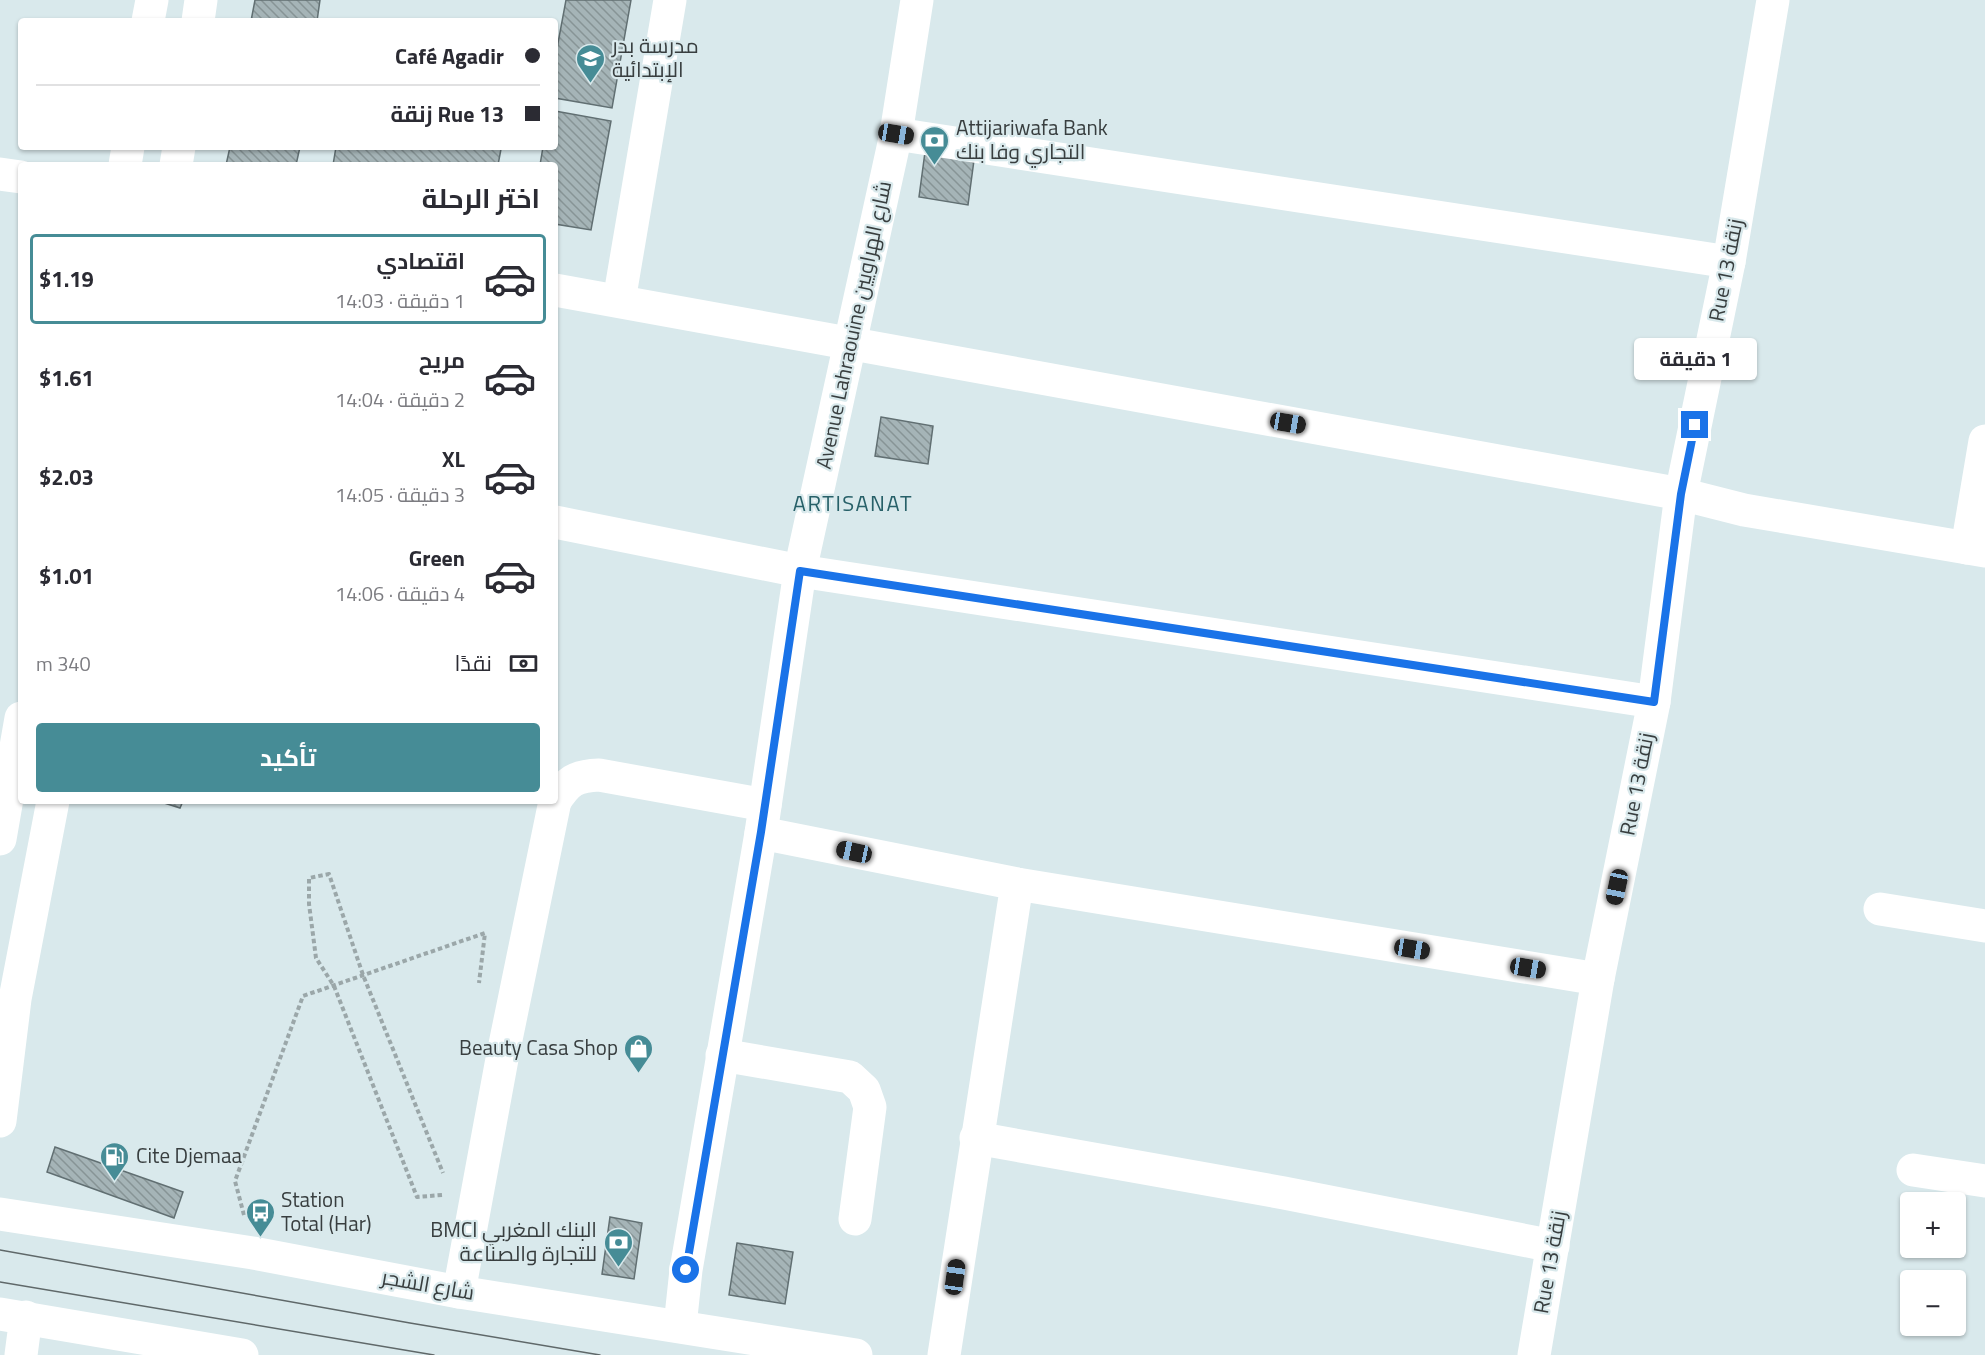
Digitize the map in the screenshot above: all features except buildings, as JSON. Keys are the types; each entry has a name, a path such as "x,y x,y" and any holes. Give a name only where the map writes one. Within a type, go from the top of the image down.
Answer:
{"street":[{"path":"149,18 152,0"},
{"path":"198,18 201,0"},
{"path":"619,301 670,0"},
{"name":"Avenue Lahraouine شارع الهراويين","path":"680,1326 686,1270 763,819 800,571 896,134 917,0"},
{"name":"Rue 13 زنقة","path":"1534,1355 1598,979 1654,702 1681,494 1729,262 1773,0"},
{"path":"896,134 1729,262"},
{"path":"0,174 18,177"},
{"path":"558,291 1681,494 1744,510 1976,550 1985,441"},
{"path":"558,523 800,571 1654,702"},
{"path":"0,705 18,708"},
{"path":"0,839 18,735"},
{"path":"558,796 567,783 582,776 599,775 1017,884 1598,979"},
{"path":"0,1121 8,998 52,804"},
{"path":"459,1292 502,1059 554,804"},
{"path":"944,1355 1017,884"},
{"path":"1880,909 1985,926"},
{"path":"722,1055 850,1077 864,1090 870,1107 855,1220"},
{"path":"976,1138 1284,1193 1553,1246"},
{"path":"1913,1170 1985,1181"},
{"name":"شارع الشجر","path":"0,1214 253,1253 459,1292 856,1355"},
{"path":"21,1355 13,1316 242,1355"}],"path":[{"path":"447,1183 363,975 329,874 309,878 309,904 316,958 334,986 417,1197 452,1194"},
{"path":"245,1221 236,1181 303,996 485,933 477,992"}],"tram line":[{"path":"0,1250 600,1355"},
{"path":"0,1282 434,1355"}],"place":[{"name":"مدرسة بدر الإبتدائية","path":"591,84"},
{"name":"Attijariwafa Bank التجاري وفا بنك","path":"935,166"},
{"name":"Beauty Casa Shop","path":"639,1074"},
{"name":"Cite Djemaa","path":"115,1182"},
{"name":"Station Total (Har)","path":"260,1238"},
{"name":"BMCI البنك المغربي للتجارة والصناعة","path":"618,1268"}],"district":[{"name":"ARTISANAT","path":"853,503"}],"route":[{"path":"686,1270 761,832 800,571 1654,702 1681,494 1695,425"}]}
